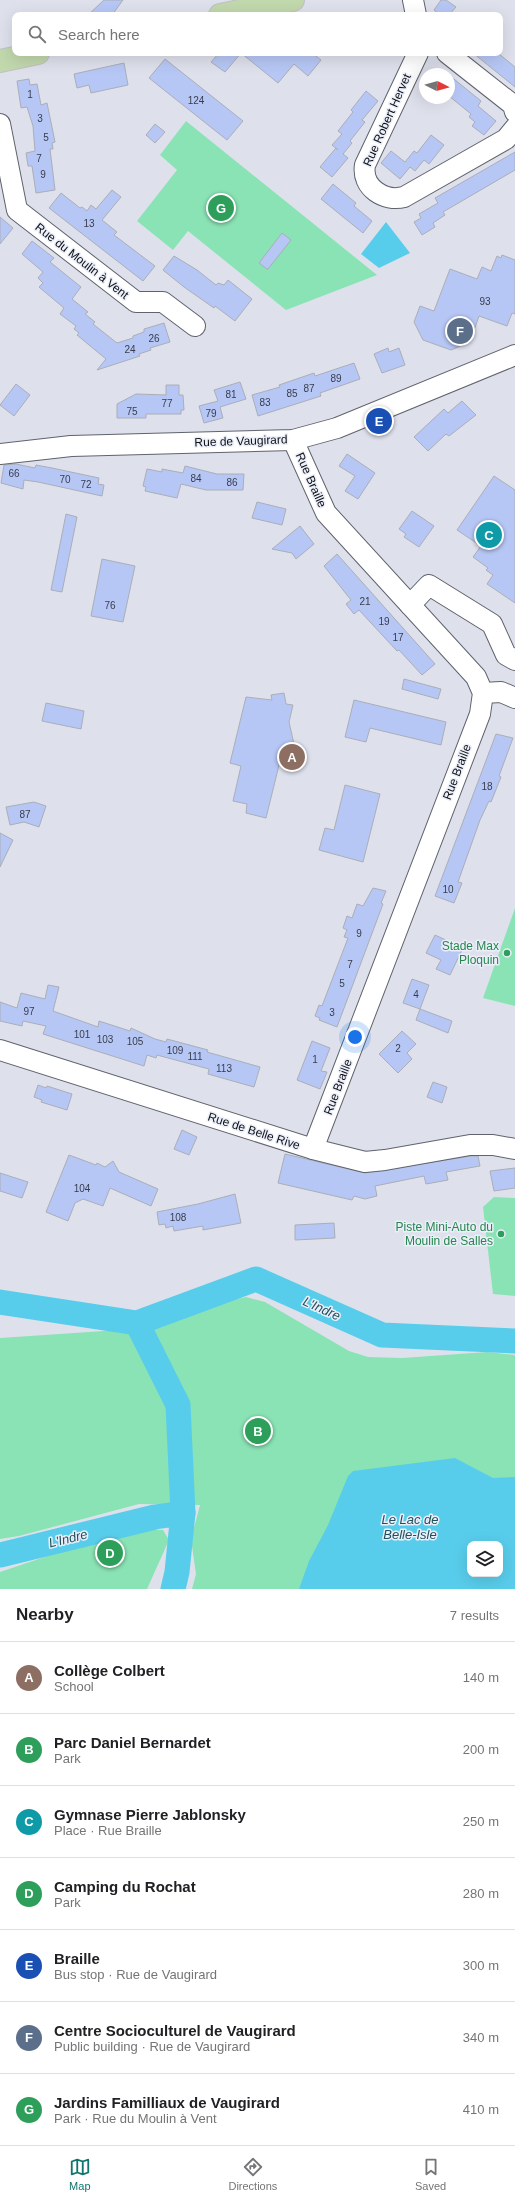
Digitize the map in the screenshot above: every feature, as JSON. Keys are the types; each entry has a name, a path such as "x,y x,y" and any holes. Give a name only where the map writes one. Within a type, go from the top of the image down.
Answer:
{"main road":[{"path":"231,12 266,2 293,0"},
{"path":"0,61 24,56"}],"street":[{"path":"413,0 415,12"},
{"name":"Rue Robert Hervet","path":"417,56 365,165 364,172 368,184 381,195 394,200 404,198 506,139 515,128"},
{"path":"451,56 513,105 515,112"},
{"name":"Rue du Moulin à Vent","path":"0,124 6,188 17,210 136,302 163,302 195,326"},
{"name":"Rue de Vaugirard","path":"0,454 71,446 293,440 337,428 515,355"},
{"name":"Rue Braille","path":"293,440 326,513 476,677 483,693 480,714 313,1149"},
{"path":"410,605 429,584 492,624 506,655 515,660"},
{"path":"483,693 502,692 515,698"},
{"name":"Rue de Belle Rive","path":"0,1050 313,1149 364,1162 385,1160 470,1145 493,1145 515,1149"}],"green space":[{"path":"186,121 377,275 286,310 188,231 173,250 137,221 177,170 160,155"},
{"name":"Stade Max Ploquin","path":"515,908 515,1006 483,998"},
{"name":"Piste Mini-Auto du Moulin de Salles","path":"494,1197 515,1198 515,1296 493,1294 483,1207"},
{"path":"246,1297 265,1302 349,1351 368,1357 402,1358 487,1352 515,1355 515,1589 192,1589 196,1574 191,1539 200,1505 139,1504 19,1536 0,1539 0,1338 163,1327 167,1319 181,1310"},
{"path":"148,1529 163,1530 169,1540 147,1589 0,1589 0,1572 104,1537"}],"water":[{"path":"386,222 410,253 379,268 361,254"},
{"name":"Le Lac de Belle-Isle","path":"455,1458 493,1478 515,1477 515,1589 299,1589 309,1561 328,1525 348,1476 353,1471"}],"building":[{"path":"104,0 123,0 114,12 91,12"},
{"path":"441,0 446,0 456,7 452,12 436,12 434,10"},
{"path":"216,56 238,56 225,72 211,62"},
{"path":"245,56 316,56 321,60 308,76 294,64 278,83"},
{"path":"477,56 502,56 515,67 515,87"},
{"path":"165,59 243,121 227,140 149,78"},
{"path":"124,63 128,85 91,93 89,85 77,88 74,74"},
{"path":"29,79 30,85 37,84 41,105 47,103 55,142 52,143 53,149 50,149 55,190 36,193 32,166 28,166 26,153 35,151 33,126 27,107 21,108 17,81"},
{"path":"455,80 481,101 478,106 496,121 484,135 472,126 475,122 469,117 471,114 455,101"},
{"path":"366,91 378,101 362,120 365,122 350,141 352,143 343,154 348,158 332,177 320,167 336,148 332,145 342,134 338,131 353,112 351,110"},
{"path":"155,124 165,132 155,143 146,135"},
{"path":"431,135 444,145 429,164 424,160 415,171 410,167 400,179 381,163 391,151 405,162 414,151 417,153"},
{"path":"515,152 515,170 443,212 445,215 433,223 435,227 422,235 414,222 421,218 419,214 438,203 435,198"},
{"path":"333,184 356,203 354,206 372,221 363,233 321,199"},
{"path":"112,190 121,197 102,220 117,232 114,235 155,266 143,281 49,208 61,193 80,208 82,207 87,211 91,205 96,209"},
{"path":"0,217 13,228 0,244"},
{"path":"282,233 291,240 267,269 259,263"},
{"path":"32,241 54,258 50,262 81,287 72,299 88,312 85,314 95,322 93,324 117,343 133,338 133,336 144,332 144,329 164,323 170,342 150,348 151,350 139,354 140,356 97,370 106,359 77,335 79,333 74,329 76,326 60,314 64,308 39,287 43,283 38,278 43,272 22,254"},
{"path":"502,255 515,260 515,314 512,313 507,326 479,316 470,342 451,350 423,340 414,322 420,306 434,311 450,269 477,279 482,267 491,271 497,256 501,258"},
{"path":"174,256 197,270 216,285 218,283 224,285 228,280 252,299 235,321 215,306 214,308 184,287 163,270"},
{"path":"388,348 389,352 399,348 405,365 382,373 374,354"},
{"path":"354,363 360,379 320,393 321,396 258,416 252,395 280,387 279,385 314,373 315,376"},
{"path":"240,382 246,399 220,407 223,418 204,423 199,406 218,401 214,390"},
{"path":"16,384 30,395 14,416 0,405"},
{"path":"166,385 179,385 179,395 183,395 184,410 181,410 181,414 146,414 146,418 117,418 117,404 136,394 166,395"},
{"path":"462,401 476,415 449,436 446,434 428,451 414,437 444,409 448,413"},
{"path":"347,454 375,473 358,499 345,491 355,476 339,466"},
{"path":"16,464 35,468 36,465 99,478 98,484 104,485 102,496 24,480 23,489 1,483 4,465"},
{"path":"185,466 217,474 244,474 243,490 206,490 181,484 177,498 145,491 146,487 143,486 147,469 162,472 162,469 183,473"},
{"path":"494,476 515,490 515,603 487,584 493,575 486,570 488,568 473,557 481,546 457,530"},
{"path":"257,502 286,509 282,525 252,518"},
{"path":"412,511 434,526 419,547 404,537 406,534 399,529"},
{"path":"66,514 77,517 62,592 51,590"},
{"path":"300,526 314,544 296,559 292,553 272,549"},
{"path":"337,554 435,664 422,675 399,650 397,651 359,610 354,614 346,604 351,600 324,566"},
{"path":"102,559 135,566 123,622 91,616"},
{"path":"404,679 441,689 438,699 402,689"},
{"path":"284,693 286,704 293,705 289,722 294,744 284,745 266,818 246,813 247,804 233,801 241,766 230,763 246,697 272,700 271,695"},
{"path":"354,700 446,722 441,745 370,728 366,742 345,737"},
{"path":"46,703 84,711 81,729 42,721"},
{"path":"496,734 513,738 499,776 501,777 491,802 489,801 480,820 458,882 462,883 454,903 435,896"},
{"path":"345,785 380,794 363,862 319,850 325,828 334,830"},
{"path":"34,802 46,806 39,827 24,822 10,825 6,807"},
{"path":"0,833 13,840 0,867"},
{"path":"373,888 386,891 381,903 383,904 337,1027 319,1020 320,1018 315,1016 319,1005 322,1006 348,938 344,937 347,930 343,928 347,916 352,918 357,904 363,906"},
{"path":"435,935 463,948 450,975 436,969 441,960 426,953"},
{"path":"412,979 429,985 420,1009 403,1003"},
{"path":"48,985 59,987 53,1011 98,1027 99,1021 130,1031 131,1028 155,1039 166,1042 167,1039 208,1050 207,1052 260,1067 254,1087 208,1074 209,1069 157,1055 156,1058 147,1055 144,1066 43,1034 46,1026 23,1021 22,1026 0,1021 0,1002 17,1008 21,993 45,999"},
{"path":"420,1009 452,1021 448,1033 416,1020"},
{"path":"402,1031 416,1044 407,1053 412,1059 398,1073 379,1054"},
{"path":"312,1041 330,1048 321,1071 327,1072 320,1089 297,1080"},
{"path":"433,1082 447,1087 442,1103 427,1097"},
{"path":"38,1085 46,1088 47,1086 72,1094 67,1110 41,1102 42,1100 34,1097"},
{"path":"182,1130 197,1137 189,1155 174,1149"},
{"path":"285,1154 365,1173 471,1156 478,1156 480,1166 446,1172 448,1180 426,1184 424,1176 375,1186 377,1196 365,1199 354,1196 352,1200 278,1183"},
{"path":"69,1155 96,1165 97,1163 105,1167 113,1161 119,1172 158,1189 151,1206 110,1188 103,1206 83,1199 75,1203 68,1221 46,1212"},
{"path":"515,1168 515,1188 494,1191 490,1171"},
{"path":"0,1173 28,1182 22,1198 0,1191"},
{"path":"235,1194 241,1223 203,1230 203,1226 174,1231 173,1226 166,1228 165,1224 159,1225 157,1212 198,1204"},
{"path":"334,1223 335,1238 295,1240 295,1225"}],"waterway":[{"name":"L'Indre","path":"0,1302 137,1323 256,1279 382,1335 515,1341"},
{"name":"L'Indre","path":"137,1323 178,1405 183,1513"},
{"name":"L'Indre","path":"0,1555 155,1517 183,1513 177,1572 173,1589"}],"place":[{"name":"Jardins Familliaux de Vaugirard","path":"221,208"},
{"name":"Centre Socioculturel de Vaugirard","path":"460,331"},
{"name":"Braille","path":"379,421"},
{"name":"Gymnase Pierre Jablonsky","path":"489,535"},
{"name":"Collège Colbert","path":"292,757"},
{"name":"Stade Max Ploquin","path":"507,953"},
{"name":"Piste Mini-Auto du Moulin de Salles","path":"501,1234"},
{"name":"Parc Daniel Bernardet","path":"258,1431"},
{"name":"Camping du Rochat","path":"110,1553"}]}
